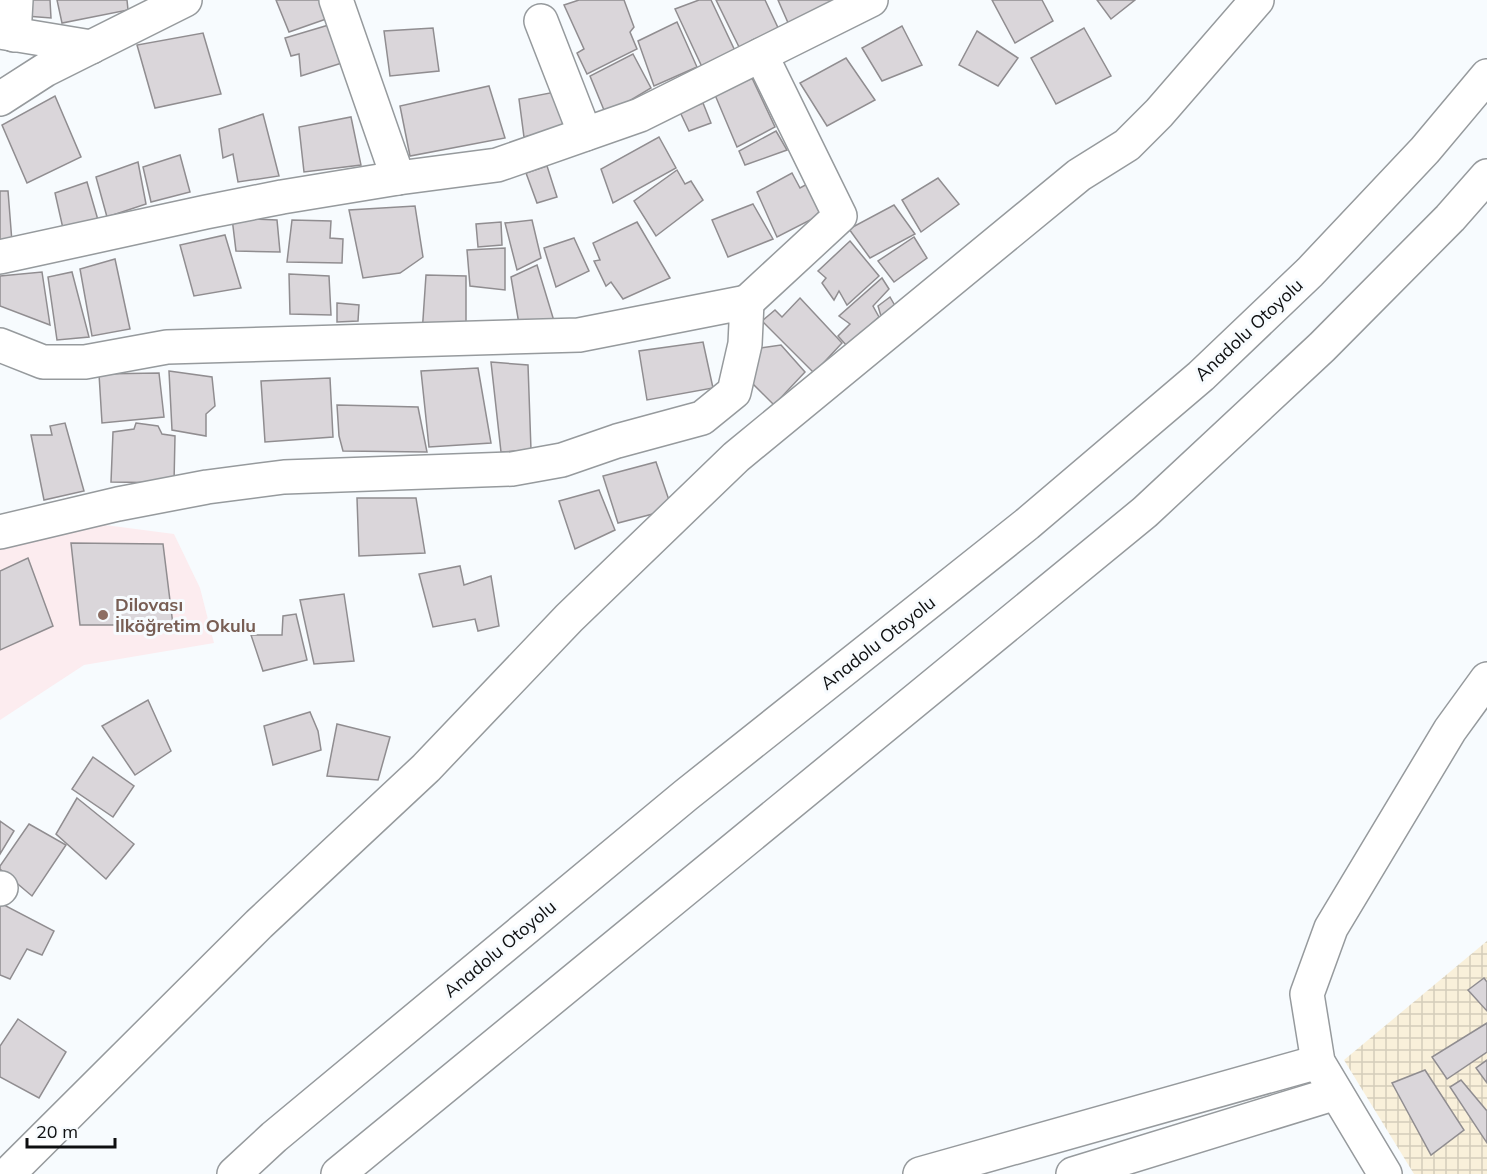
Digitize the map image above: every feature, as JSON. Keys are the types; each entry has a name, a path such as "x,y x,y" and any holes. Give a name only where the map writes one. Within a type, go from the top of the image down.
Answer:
{"main road":[{"path":"16,0 7,34 91,47"},
{"path":"0,99 45,70 185,0"},
{"path":"336,0 398,178"},
{"path":"8,1174 259,924 426,768 569,618 736,457 1080,176 1127,145 1159,113 1257,0"},
{"path":"0,257 282,197 497,165 640,115 854,4"},
{"path":"541,21 585,134"},
{"path":"0,345 43,362 85,362 167,347 579,335 747,302 840,216 761,54"},
{"name":"Anadolu Otoyolu","path":"234,1174 274,1137 686,795 1027,524 1201,376 1310,272 1425,150 1487,76"},
{"path":"338,1174 1145,512 1322,347 1450,218 1487,176"},
{"path":"0,532 118,504 196,489 284,477 512,470 562,460 617,441 702,418 734,392 745,344 747,302"},
{"path":"702,418 736,457"},
{"path":"1385,1174 1318,1062 1307,994 1332,928 1450,730 1487,679"},
{"path":"920,1174 1318,1062"},
{"path":"1073,1174 1336,1093"}],"shaded area":[{"name":"Dilovası İlköğretim Okulu","path":"82,522 174,534 200,588 214,643 84,665 0,720 0,544"},
{"path":"1487,941 1487,1174 1414,1174 1344,1060"}],"building":[{"path":"26,0 50,0 51,18 26,16"},
{"path":"57,0 127,0 128,10 62,23"},
{"path":"276,0 323,0 329,18 289,32"},
{"path":"579,0 624,0 634,27 630,32 637,49 587,74 577,53 584,49 564,5"},
{"path":"699,0 711,0 736,53 703,69 675,9"},
{"path":"716,0 765,0 780,32 741,51"},
{"path":"778,0 835,0 789,25"},
{"path":"992,0 1042,0 1053,21 1015,43"},
{"path":"1097,0 1135,0 1111,19"},
{"path":"677,22 697,67 654,86 638,41"},
{"path":"332,24 345,62 301,76 299,54 291,56 285,38"},
{"path":"902,26 922,65 882,81 862,48"},
{"path":"433,28 439,71 390,76 384,31"},
{"path":"1084,28 1111,76 1056,104 1031,58"},
{"path":"977,31 1018,58 998,86 959,65"},
{"path":"203,33 221,94 155,108 137,45"},
{"path":"633,54 651,88 606,115 590,76"},
{"path":"846,58 875,100 827,126 800,83"},
{"path":"752,78 775,127 737,147 715,95"},
{"path":"489,86 505,138 410,156 400,106"},
{"path":"560,91 570,127 524,137 519,99"},
{"path":"55,96 81,157 27,183 2,125"},
{"path":"703,103 711,123 689,131 680,112"},
{"path":"263,114 279,176 238,182 233,154 223,158 219,129"},
{"path":"351,117 361,165 304,172 299,127"},
{"path":"776,131 787,150 745,165 739,151"},
{"path":"659,137 676,168 613,203 601,169"},
{"path":"180,155 190,192 151,202 143,167"},
{"path":"138,162 146,204 107,217 96,177"},
{"path":"547,166 557,197 537,203 526,173"},
{"path":"677,170 685,184 691,181 703,200 656,236 634,201"},
{"path":"792,173 800,188 809,183 822,214 777,237 757,192"},
{"path":"938,178 959,204 921,232 902,200"},
{"path":"87,182 100,227 64,233 55,193"},
{"path":"0,191 8,191 12,242 0,243"},
{"path":"753,204 773,239 728,257 712,220"},
{"path":"894,205 915,234 870,258 849,229"},
{"path":"415,206 423,257 400,273 363,278 349,210"},
{"path":"232,218 277,220 280,252 236,251"},
{"path":"292,220 331,221 330,238 343,239 342,263 287,262"},
{"path":"532,220 541,258 517,270 505,223"},
{"path":"501,222 502,245 478,247 476,224"},
{"path":"637,222 670,278 623,299 611,282 606,286 594,261 600,260 593,243"},
{"path":"225,235 241,288 194,296 180,245"},
{"path":"914,237 927,258 894,282 878,261"},
{"path":"574,238 589,271 556,287 544,248"},
{"path":"850,241 879,276 847,305 839,291 834,300 822,283 826,278 818,271"},
{"path":"505,248 505,290 470,286 467,250"},
{"path":"115,259 130,329 92,336 80,269"},
{"path":"537,265 554,321 520,330 511,277"},
{"path":"42,272 50,325 0,306 0,276"},
{"path":"72,272 89,337 57,340 48,277"},
{"path":"289,274 329,276 331,315 290,314"},
{"path":"426,275 466,276 466,332 422,334"},
{"path":"882,278 889,289 873,306 879,317 869,326 873,336 855,355 838,336 850,324 839,316"},
{"path":"890,297 898,311 881,316 878,306"},
{"path":"800,298 842,343 814,373 762,321 775,310 782,317"},
{"path":"337,303 359,305 358,321 337,322"},
{"path":"703,342 713,388 647,400 639,351"},
{"path":"781,345 805,372 774,405 749,378 753,349"},
{"path":"491,362 528,365 531,450 501,452"},
{"path":"478,368 491,443 429,447 421,371"},
{"path":"169,371 212,377 215,406 206,414 206,436 172,430"},
{"path":"159,373 164,417 102,423 99,374"},
{"path":"330,378 333,437 265,442 261,381"},
{"path":"337,405 418,407 427,452 343,451 339,436"},
{"path":"65,423 84,491 44,500 31,435 52,435 50,426"},
{"path":"136,423 158,426 162,434 175,436 174,483 111,482 113,432 134,429"},
{"path":"656,462 672,509 618,523 603,476"},
{"path":"599,490 615,530 575,549 559,501"},
{"path":"357,498 416,498 425,553 359,556"},
{"path":"71,543 163,544 173,625 80,625"},
{"path":"28,558 53,626 0,650 0,571"},
{"path":"460,566 464,585 491,576 499,626 478,631 475,619 433,627 419,574"},
{"path":"344,594 354,661 314,664 300,600"},
{"path":"296,614 307,660 263,671 251,635 282,635 283,616"},
{"path":"148,700 171,751 135,775 102,726"},
{"path":"310,712 318,731 321,750 273,765 264,726"},
{"path":"337,724 390,737 378,780 327,776"},
{"path":"93,757 134,786 113,817 72,789"},
{"path":"77,798 134,844 106,879 56,834"},
{"path":"0,821 14,831 0,854"},
{"path":"29,824 66,845 32,896 0,869"},
{"path":"0,903 54,931 42,955 27,949 10,979 0,975"},
{"path":"1484,978 1487,982 1487,1011 1468,990"},
{"path":"18,1019 66,1052 39,1098 0,1077 0,1046"},
{"path":"1487,1023 1487,1052 1447,1079 1432,1057"},
{"path":"1487,1060 1487,1083 1476,1068"},
{"path":"1425,1070 1464,1130 1431,1155 1392,1083"},
{"path":"1461,1080 1487,1111 1487,1143 1450,1087"}],"place":[{"name":"Dilovası İlköğretim Okulu","path":"103,615"}]}
